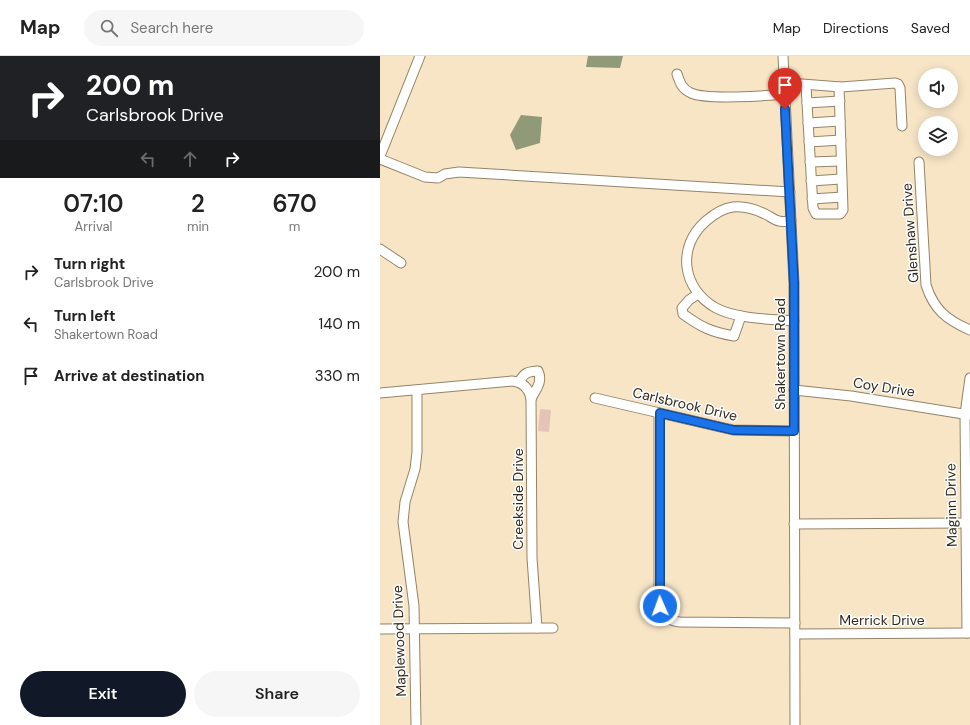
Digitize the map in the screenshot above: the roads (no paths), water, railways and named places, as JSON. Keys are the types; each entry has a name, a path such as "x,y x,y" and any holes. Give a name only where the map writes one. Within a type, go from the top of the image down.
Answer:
{"street":[{"path":"420,56 380,158 425,177 438,178 445,174 459,172 790,192"},
{"name":"Shakertown Road","path":"783,56 790,192 794,321 795,725"},
{"path":"677,74 682,87 692,94 713,96 762,96 806,85 839,87 895,83 898,84 900,88 902,126"},
{"path":"806,85 812,199 813,208 816,214 840,214 843,210 839,87"},
{"path":"807,103 840,101"},
{"path":"808,123 840,121"},
{"path":"809,142 841,140"},
{"path":"810,162 841,161"},
{"name":"Glenshaw Drive","path":"919,162 926,285 931,298 941,312 951,321 970,330"},
{"path":"811,181 841,179"},
{"path":"812,199 842,197"},
{"path":"791,221 779,221 766,214 748,208 732,207 722,210 710,217 700,226 693,237 689,246 687,270 691,283 698,294 716,308 741,316 794,321"},
{"path":"380,249 401,263"},
{"path":"698,294 689,300 682,308 683,314 698,325 718,333 734,336 741,316"},
{"path":"516,382 528,372 538,372 541,377 531,399"},
{"name":"Maginn Drive","path":"968,633 966,523 967,415 970,378"},
{"path":"380,394 516,382 527,388 531,399"},
{"name":"Maplewood Drive","path":"416,725 414,606 403,522 405,502 417,452 417,390"},
{"name":"Coy Drive","path":"794,390 851,396 967,415"},
{"name":"Carlsbrook Drive","path":"595,398 733,430 794,431"},
{"name":"Creekside Drive","path":"531,399 532,558 537,628"},
{"path":"660,413 660,602 662,610 667,617 673,621 680,622 795,623"},
{"path":"794,524 966,523"},
{"path":"380,629 553,628"},
{"name":"Merrick Drive","path":"795,634 968,633"}]}
